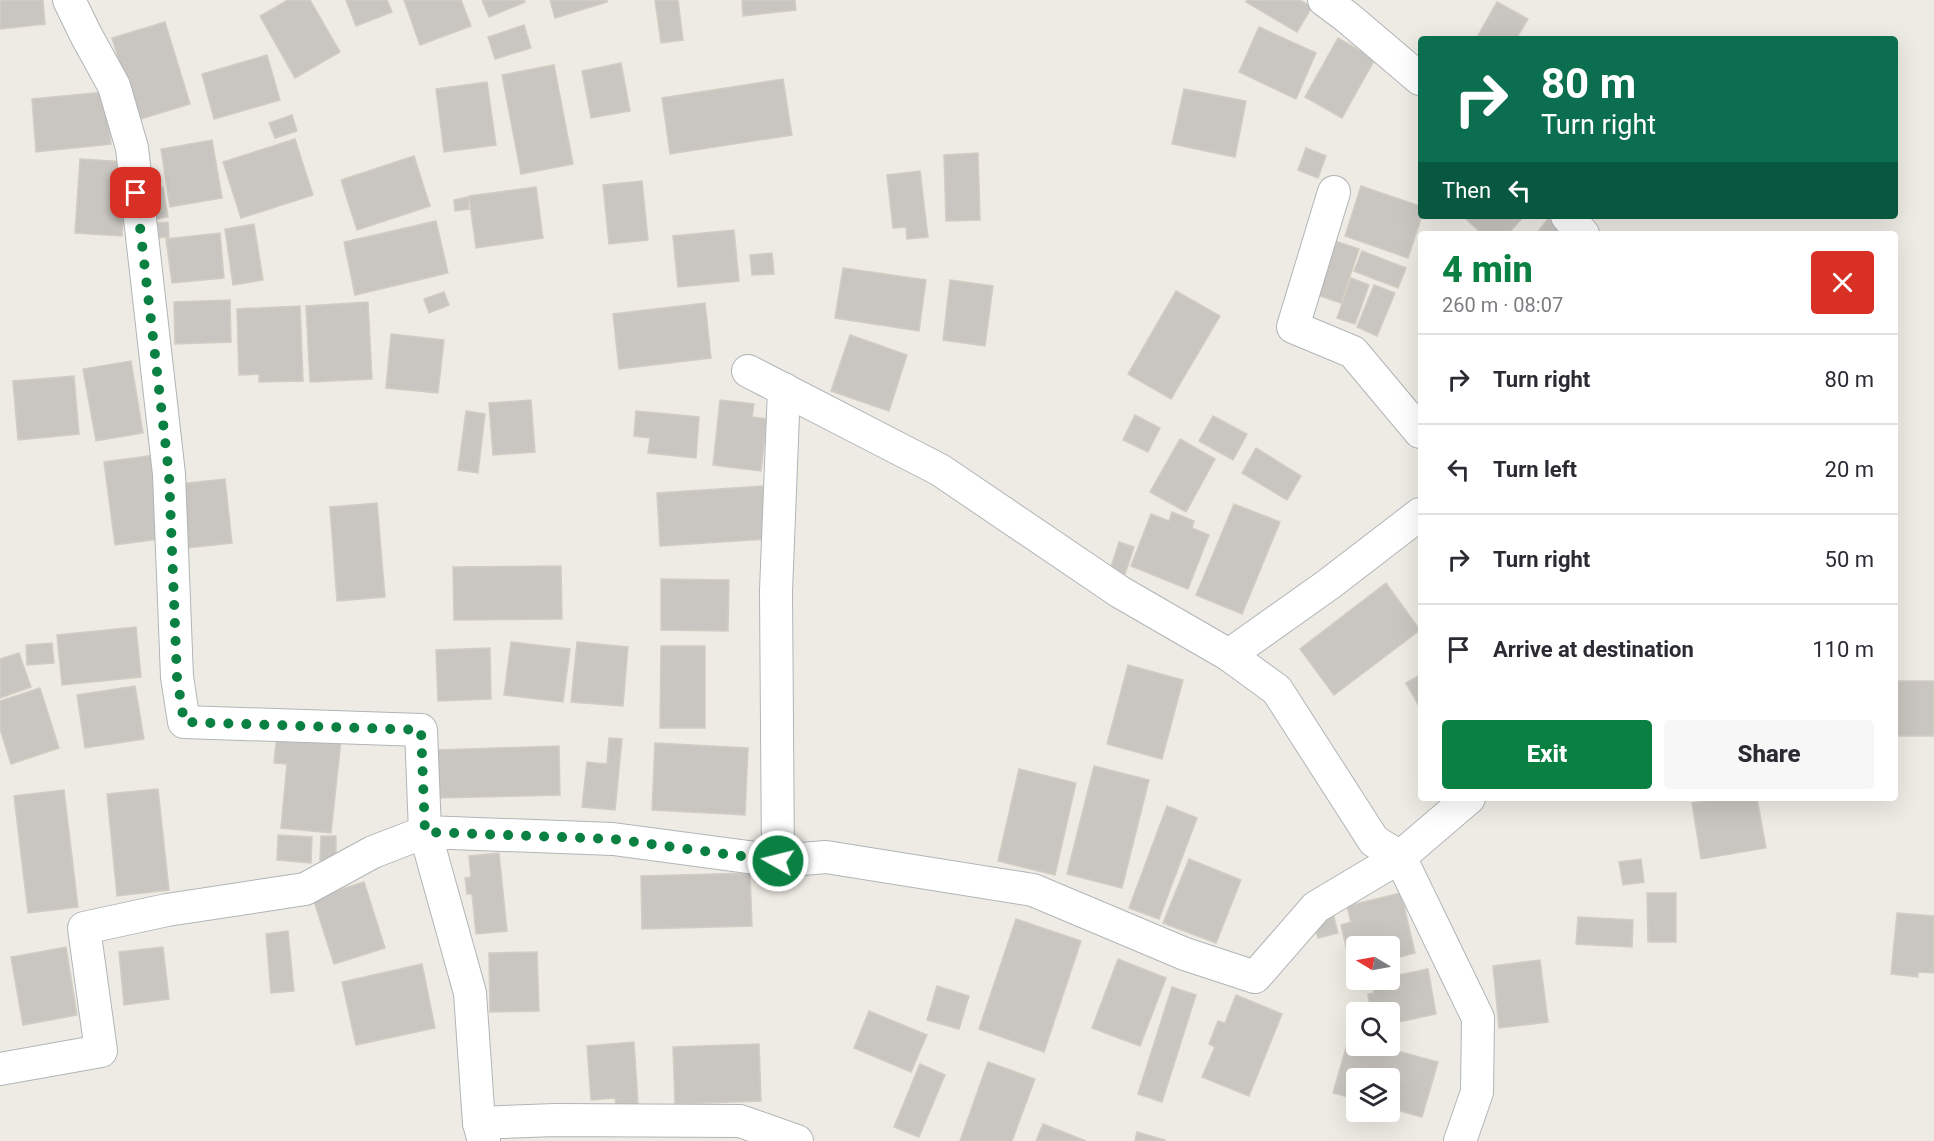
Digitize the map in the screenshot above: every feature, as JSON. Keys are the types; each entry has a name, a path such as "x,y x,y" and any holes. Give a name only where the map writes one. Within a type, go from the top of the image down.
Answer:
{"street":[{"path":"69,0 114,86 132,148 169,474 177,677 184,722 421,730 425,832 470,993 481,1132 555,1120 740,1120 797,1141"},
{"path":"1324,0 1418,77"},
{"path":"1334,192 1293,327 1353,352 1418,430"},
{"path":"1570,219 1580,231"},
{"path":"748,371 940,470 1120,592 1229,655 1277,690 1374,841 1400,857 1478,1018 1477,1092 1460,1141"},
{"path":"778,861 776,591 784,389"},
{"path":"1229,655 1329,584 1418,516"},
{"path":"0,1069 101,1051 84,928 167,910 305,890 373,852 425,832 613,839 778,861 826,857 1034,890 1185,954 1255,977 1316,906 1400,857 1465,801"}],"building":[{"path":"0,0 43,0 45,24 0,29"},
{"path":"288,0 310,0 340,52 295,78 260,16"},
{"path":"346,0 387,0 392,12 356,26"},
{"path":"404,0 461,0 471,26 420,45"},
{"path":"482,0 524,0 525,2 489,17"},
{"path":"550,0 607,0 607,2 555,18"},
{"path":"655,0 678,0 683,40 661,43"},
{"path":"742,0 795,0 796,10 743,16"},
{"path":"1247,0 1300,0 1312,7 1297,32 1246,2"},
{"path":"1497,2 1528,19 1518,36 1478,36"},
{"path":"165,22 190,104 137,120 112,38"},
{"path":"524,25 531,48 495,59 488,37"},
{"path":"1259,27 1316,53 1296,99 1239,72"},
{"path":"1338,38 1375,59 1342,118 1305,97"},
{"path":"267,55 280,100 214,119 202,74"},
{"path":"621,63 630,111 591,118 582,71"},
{"path":"554,65 573,164 521,174 502,75"},
{"path":"783,79 792,135 670,154 662,98"},
{"path":"487,82 496,145 444,152 436,89"},
{"path":"1184,89 1246,101 1235,157 1172,144"},
{"path":"105,92 111,144 36,152 32,99"},
{"path":"292,115 297,131 275,138 269,123"},
{"path":"295,139 313,195 241,218 223,162"},
{"path":"212,140 222,198 170,207 161,149"},
{"path":"1306,148 1326,156 1318,178 1298,170"},
{"path":"978,153 980,220 946,221 944,155"},
{"path":"414,156 430,206 357,230 341,180"},
{"path":"80,159 127,162 122,236 75,233"},
{"path":"920,171 928,237 907,239 906,227 893,228 887,175"},
{"path":"642,181 648,240 609,244 603,185"},
{"path":"1361,186 1418,205 1418,219 1421,219 1408,258 1345,236"},
{"path":"163,187 168,217 150,220 145,190"},
{"path":"536,187 543,238 476,248 469,196"},
{"path":"468,197 469,209 455,211 454,200"},
{"path":"1466,219 1521,219 1511,231 1479,231"},
{"path":"1548,219 1554,219 1569,231 1538,231"},
{"path":"436,221 448,273 355,295 344,242"},
{"path":"168,222 169,237 154,238 152,224"},
{"path":"254,224 263,280 233,285 225,229"},
{"path":"734,230 739,281 678,287 673,236"},
{"path":"220,233 224,278 172,283 166,239"},
{"path":"1335,241 1359,249 1341,303 1317,295"},
{"path":"1362,251 1406,268 1398,288 1354,271"},
{"path":"772,253 774,274 752,275 750,255"},
{"path":"843,268 926,280 919,331 835,318"},
{"path":"1351,278 1369,285 1355,324 1337,318"},
{"path":"950,280 993,286 985,346 943,340"},
{"path":"1374,285 1395,293 1377,336 1357,327"},
{"path":"1176,291 1220,316 1171,399 1128,374"},
{"path":"444,292 449,305 429,313 424,299"},
{"path":"230,300 231,342 175,344 174,302"},
{"path":"368,302 372,379 310,382 306,306"},
{"path":"705,303 711,358 619,369 613,314"},
{"path":"300,306 303,381 259,382 259,374 239,375 237,309"},
{"path":"391,334 444,340 438,393 386,388"},
{"path":"850,335 907,355 889,411 831,391"},
{"path":"131,361 143,433 96,441 83,369"},
{"path":"74,376 79,434 18,440 13,381"},
{"path":"531,400 535,452 493,455 489,403"},
{"path":"720,400 754,404 752,417 767,419 761,471 713,465"},
{"path":"466,411 485,414 478,473 458,470"},
{"path":"636,411 699,417 696,458 648,453 650,438 634,436"},
{"path":"1135,415 1160,428 1148,452 1123,440"},
{"path":"1213,416 1247,434 1233,460 1199,441"},
{"path":"1180,439 1215,459 1186,512 1150,492"},
{"path":"1256,448 1301,476 1287,500 1242,473"},
{"path":"155,455 167,538 115,545 104,462"},
{"path":"225,479 232,543 186,548 179,484"},
{"path":"763,486 766,539 660,546 657,493"},
{"path":"377,503 385,597 337,601 330,507"},
{"path":"1234,504 1280,522 1242,614 1196,595"},
{"path":"1172,512 1194,521 1192,528 1209,535 1188,589 1131,566 1151,514 1169,521"},
{"path":"1119,542 1134,547 1125,574 1110,570"},
{"path":"561,566 562,619 454,620 453,567"},
{"path":"661,579 729,580 728,631 661,630"},
{"path":"1386,583 1418,627 1418,632 1334,695 1300,649"},
{"path":"136,627 141,677 62,685 57,635"},
{"path":"511,642 570,649 563,702 504,695"},
{"path":"577,642 628,647 623,706 571,702"},
{"path":"52,643 54,663 27,665 26,645"},
{"path":"661,646 705,646 705,728 660,728"},
{"path":"490,648 491,699 438,701 436,650"},
{"path":"19,653 31,687 0,698 0,659"},
{"path":"1128,665 1183,680 1162,759 1107,744"},
{"path":"1418,676 1418,704 1406,683"},
{"path":"1898,681 1934,681 1934,736 1898,736"},
{"path":"135,686 144,739 85,748 77,695"},
{"path":"40,688 59,748 11,764 0,729 0,701"},
{"path":"277,734 341,740 331,833 281,828 287,764 274,763"},
{"path":"609,738 622,739 615,810 582,807 587,762 607,764"},
{"path":"655,743 748,748 745,815 652,810"},
{"path":"559,746 560,795 438,798 438,750"},
{"path":"1094,766 1149,780 1122,888 1067,874"},
{"path":"1019,769 1076,783 1055,875 998,861"},
{"path":"158,789 169,890 117,896 107,794"},
{"path":"64,790 78,907 28,913 14,796"},
{"path":"1758,801 1766,848 1701,859 1692,803"},
{"path":"1167,806 1197,818 1159,919 1129,908"},
{"path":"278,835 312,837 311,863 277,860"},
{"path":"321,836 336,836 336,862 320,862"},
{"path":"499,853 507,931 476,934 472,894 467,894 465,878 471,877 469,856"},
{"path":"1189,859 1241,880 1216,943 1163,923"},
{"path":"1641,859 1644,882 1623,885 1619,862"},
{"path":"750,873 752,926 642,929 641,876"},
{"path":"364,882 385,948 334,964 313,898"},
{"path":"1401,893 1415,953 1400,957 1400,936 1346,936 1346,947 1341,925 1351,922 1347,906"},
{"path":"1647,893 1676,893 1676,942 1648,942"},
{"path":"1333,913 1338,933 1318,938 1312,919"},
{"path":"1897,913 1934,916 1934,973 1918,972 1918,977 1891,974"},
{"path":"1578,917 1633,920 1632,947 1576,944"},
{"path":"1016,919 1081,941 1044,1052 979,1029"},
{"path":"288,931 294,991 271,993 266,934"},
{"path":"66,947 77,1015 23,1025 11,957"},
{"path":"163,947 169,999 124,1005 119,952"},
{"path":"537,952 539,1011 490,1012 489,953"},
{"path":"1118,959 1166,978 1140,1046 1092,1028"},
{"path":"1540,960 1548,1022 1499,1028 1493,966"},
{"path":"422,964 435,1028 356,1045 342,982"},
{"path":"1428,969 1436,1014 1400,1022 1400,1002 1369,1002 1368,994 1374,993 1374,990 1400,990 1400,975"},
{"path":"937,986 969,996 959,1029 927,1020"},
{"path":"1172,987 1196,995 1162,1102 1138,1094"},
{"path":"1236,995 1282,1014 1249,1096 1202,1077 1215,1047 1209,1044 1218,1021 1225,1023"},
{"path":"869,1011 927,1035 911,1072 854,1048"},
{"path":"634,1042 638,1104 616,1106 615,1098 591,1100 587,1046"},
{"path":"759,1044 761,1101 675,1104 673,1047"},
{"path":"1346,1048 1346,1056 1400,1056 1400,1052 1438,1062 1422,1117 1400,1111 1400,1068 1346,1068 1346,1096 1333,1093"},
{"path":"988,1062 1035,1079 1012,1141 960,1141"},
{"path":"920,1064 945,1075 919,1137 894,1127"},
{"path":"1043,1124 1086,1141 1036,1141"},
{"path":"1137,1132 1165,1140 1165,1141 1135,1141"}],"route":[{"path":"136,193 169,474 177,677 184,722 421,730 425,832 613,839 778,861"}]}
